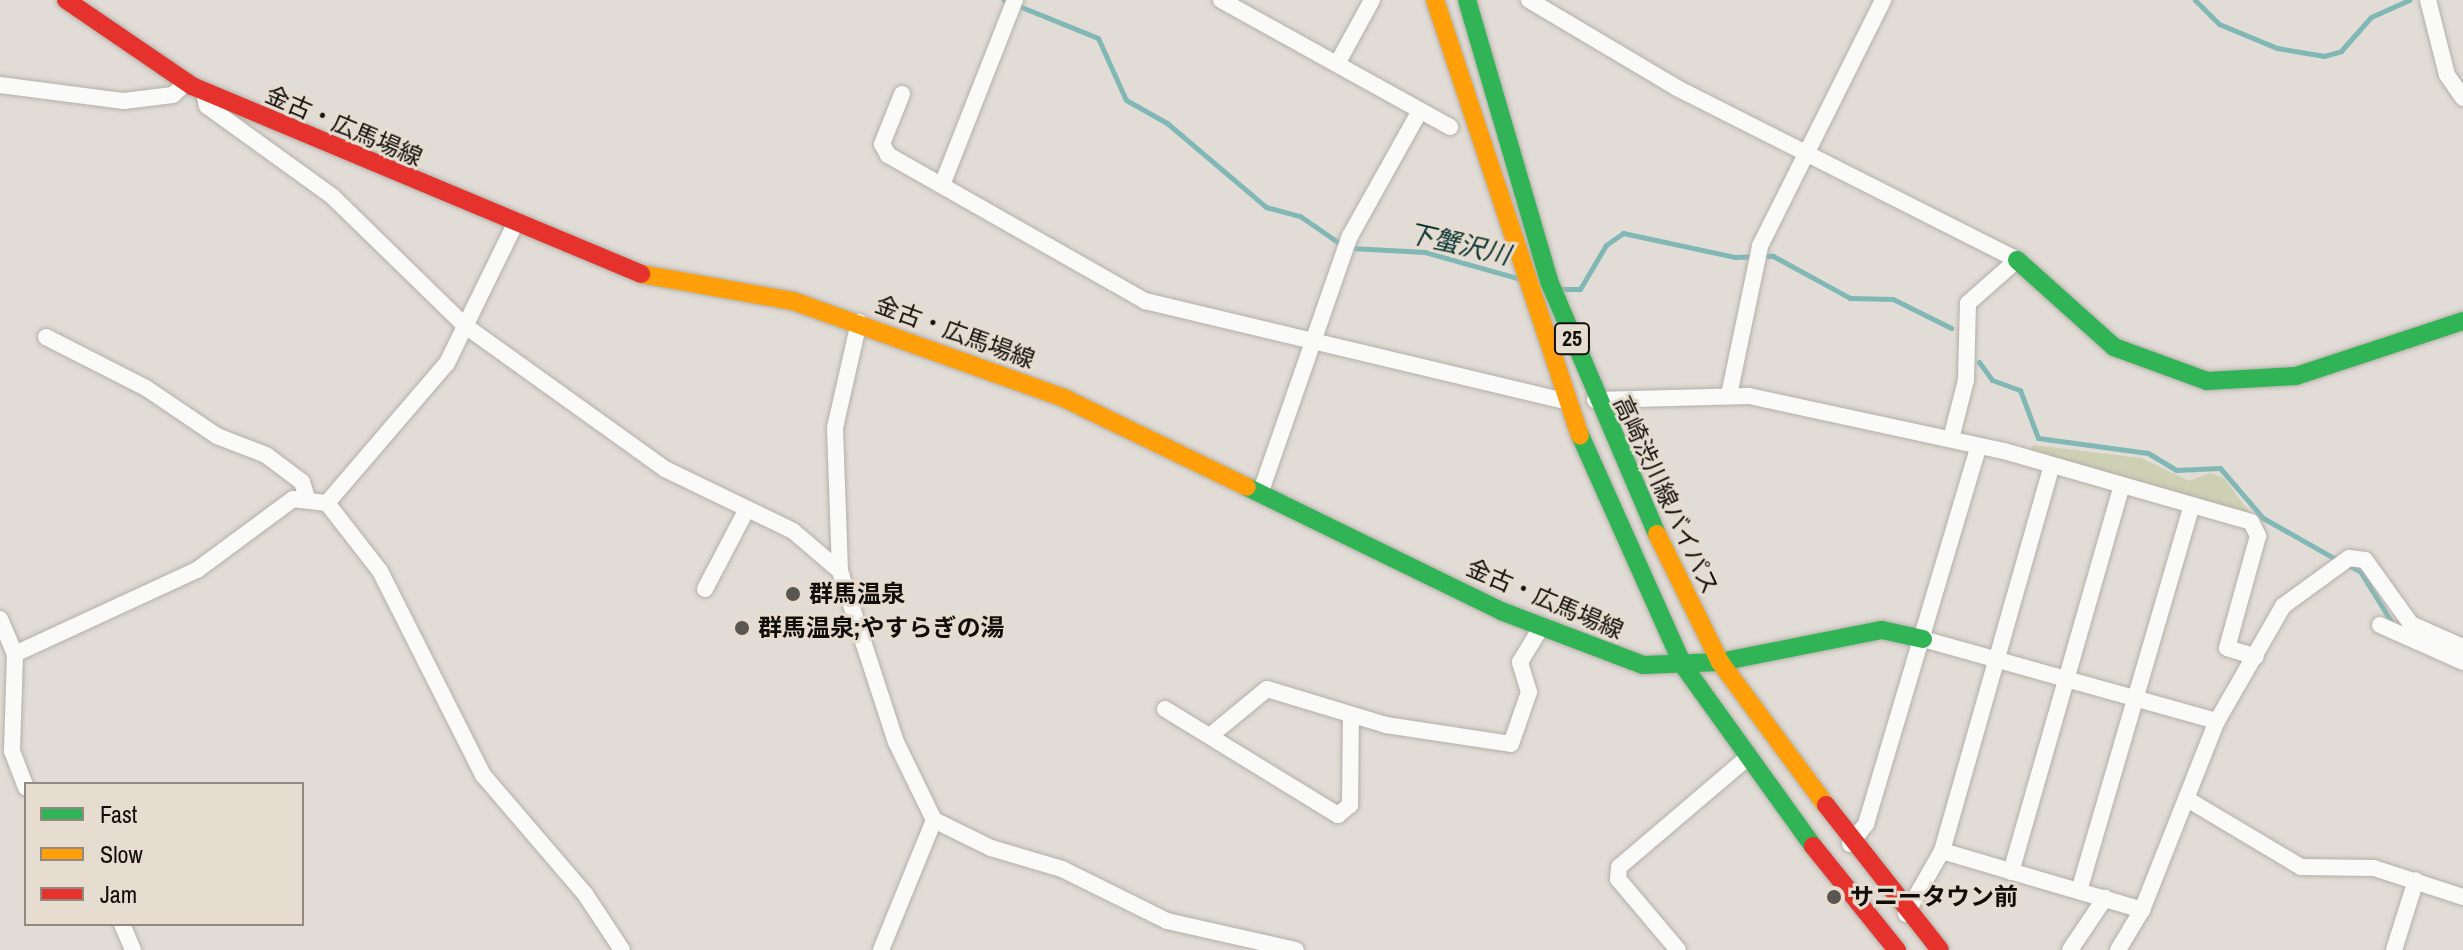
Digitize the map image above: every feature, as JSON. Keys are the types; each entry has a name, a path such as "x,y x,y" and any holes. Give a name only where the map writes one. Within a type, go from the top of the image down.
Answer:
{"street":[{"name":"金古・広馬場線","path":"66,0 194,87 515,224 637,273 793,301 859,322 1066,399 1542,626 1643,665 1720,662 1882,630 1923,639"},
{"path":"942,185 1015,0"},
{"path":"1221,0 1450,127"},
{"path":"1337,64 1372,0"},
{"name":"25","path":"1435,0 1565,401 1683,665 1747,758 1897,950"},
{"name":"高崎渋川線バイパス","path":"1467,0 1549,281 1595,400 1720,662 1850,844 1906,914 1940,950"},
{"path":"1529,0 1811,155 2017,260 2114,347 2207,381 2296,376 2463,321"},
{"path":"1729,395 1760,246 1811,155 1883,0"},
{"path":"2428,0 2447,75 2463,98"},
{"path":"0,85 124,101 173,95 194,87 207,106 333,197 464,325 665,469 793,531 840,571"},
{"path":"902,94 882,149 1168,312 1315,342 1565,401"},
{"path":"1261,491 1350,236 1420,111"},
{"path":"327,503 447,363 515,224"},
{"path":"1951,439 1966,380 1968,303 2017,260"},
{"path":"859,322 835,428 840,571 896,742 934,820 1062,869 1167,921 1296,950"},
{"path":"46,337 146,388 217,436 266,455 302,482 306,495"},
{"path":"1595,400 1729,395 1951,439 2251,522 2258,536 2227,648 2256,657"},
{"path":"1850,844 1866,824 1978,448"},
{"path":"1906,914 1942,851 2052,465"},
{"path":"2011,872 2122,486"},
{"path":"306,495 327,503 380,571 483,775 541,851 585,894 622,950"},
{"path":"15,654 197,570 306,495"},
{"path":"2079,891 2192,505"},
{"path":"705,589 747,509"},
{"path":"2118,950 2142,910 2217,721 2283,606 2349,558 2365,560 2411,624 2463,647"},
{"path":"0,619 15,654 12,751 24,782"},
{"path":"2380,625 2463,662"},
{"path":"1211,735 1267,689 1351,715 1511,744 1529,692 1520,662 1542,626"},
{"path":"1923,639 2217,721"},
{"path":"1165,709 1338,815 1350,805 1351,715"},
{"path":"1678,950 1618,879 1619,867 1747,758"},
{"path":"2187,799 2301,867 2374,868 2463,897"},
{"path":"881,950 934,820"},
{"path":"1942,851 2142,910"},
{"path":"2394,950 2416,880"},
{"path":"2070,950 2105,898"},
{"path":"123,926 133,950"}],"green space":[{"path":"2033,445 2141,458 2189,481 2210,473 2224,478 2253,517 2029,453"}],"waterway":[{"name":"下蟹沢川","path":"1004,0 1098,38 1126,100 1167,123 1266,207 1300,216 1342,245"},
{"path":"2195,0 2219,24 2277,48 2324,56 2341,51 2371,17 2409,0"},
{"name":"下蟹沢川","path":"1562,289 1580,289 1606,245 1623,233 1735,257 1773,256 1850,298 1893,299 1951,328"},
{"name":"下蟹沢川","path":"1351,248 1425,252 1517,278"},
{"name":"下蟹沢川","path":"1979,362 1992,380 2020,390 2038,438 2148,453 2176,470 2220,468 2263,518 2339,561"},
{"name":"下蟹沢川","path":"2348,565 2360,571 2394,626"}],"traffic: fast":[{"path":"1467,0 1549,281 1657,534"},
{"path":"2017,260 2114,347 2207,381 2296,376 2463,321"},
{"path":"1580,435 1683,665 1813,846"},
{"path":"1247,487 1501,611 1643,665 1720,662 1882,630 1923,639"}],"traffic: slow":[{"path":"1435,0 1580,435"},
{"path":"641,274 793,301 1066,399 1247,487"},
{"path":"1657,534 1720,662 1826,805"}],"traffic: jam":[{"path":"66,0 192,86 641,274"},
{"path":"1826,805 1940,950"},
{"path":"1813,846 1897,950"}],"place":[{"name":"群馬温泉","path":"793,594"},
{"name":"群馬温泉;やすらぎの湯","path":"742,628"},
{"name":"サニータウン前","path":"1834,897"}]}
